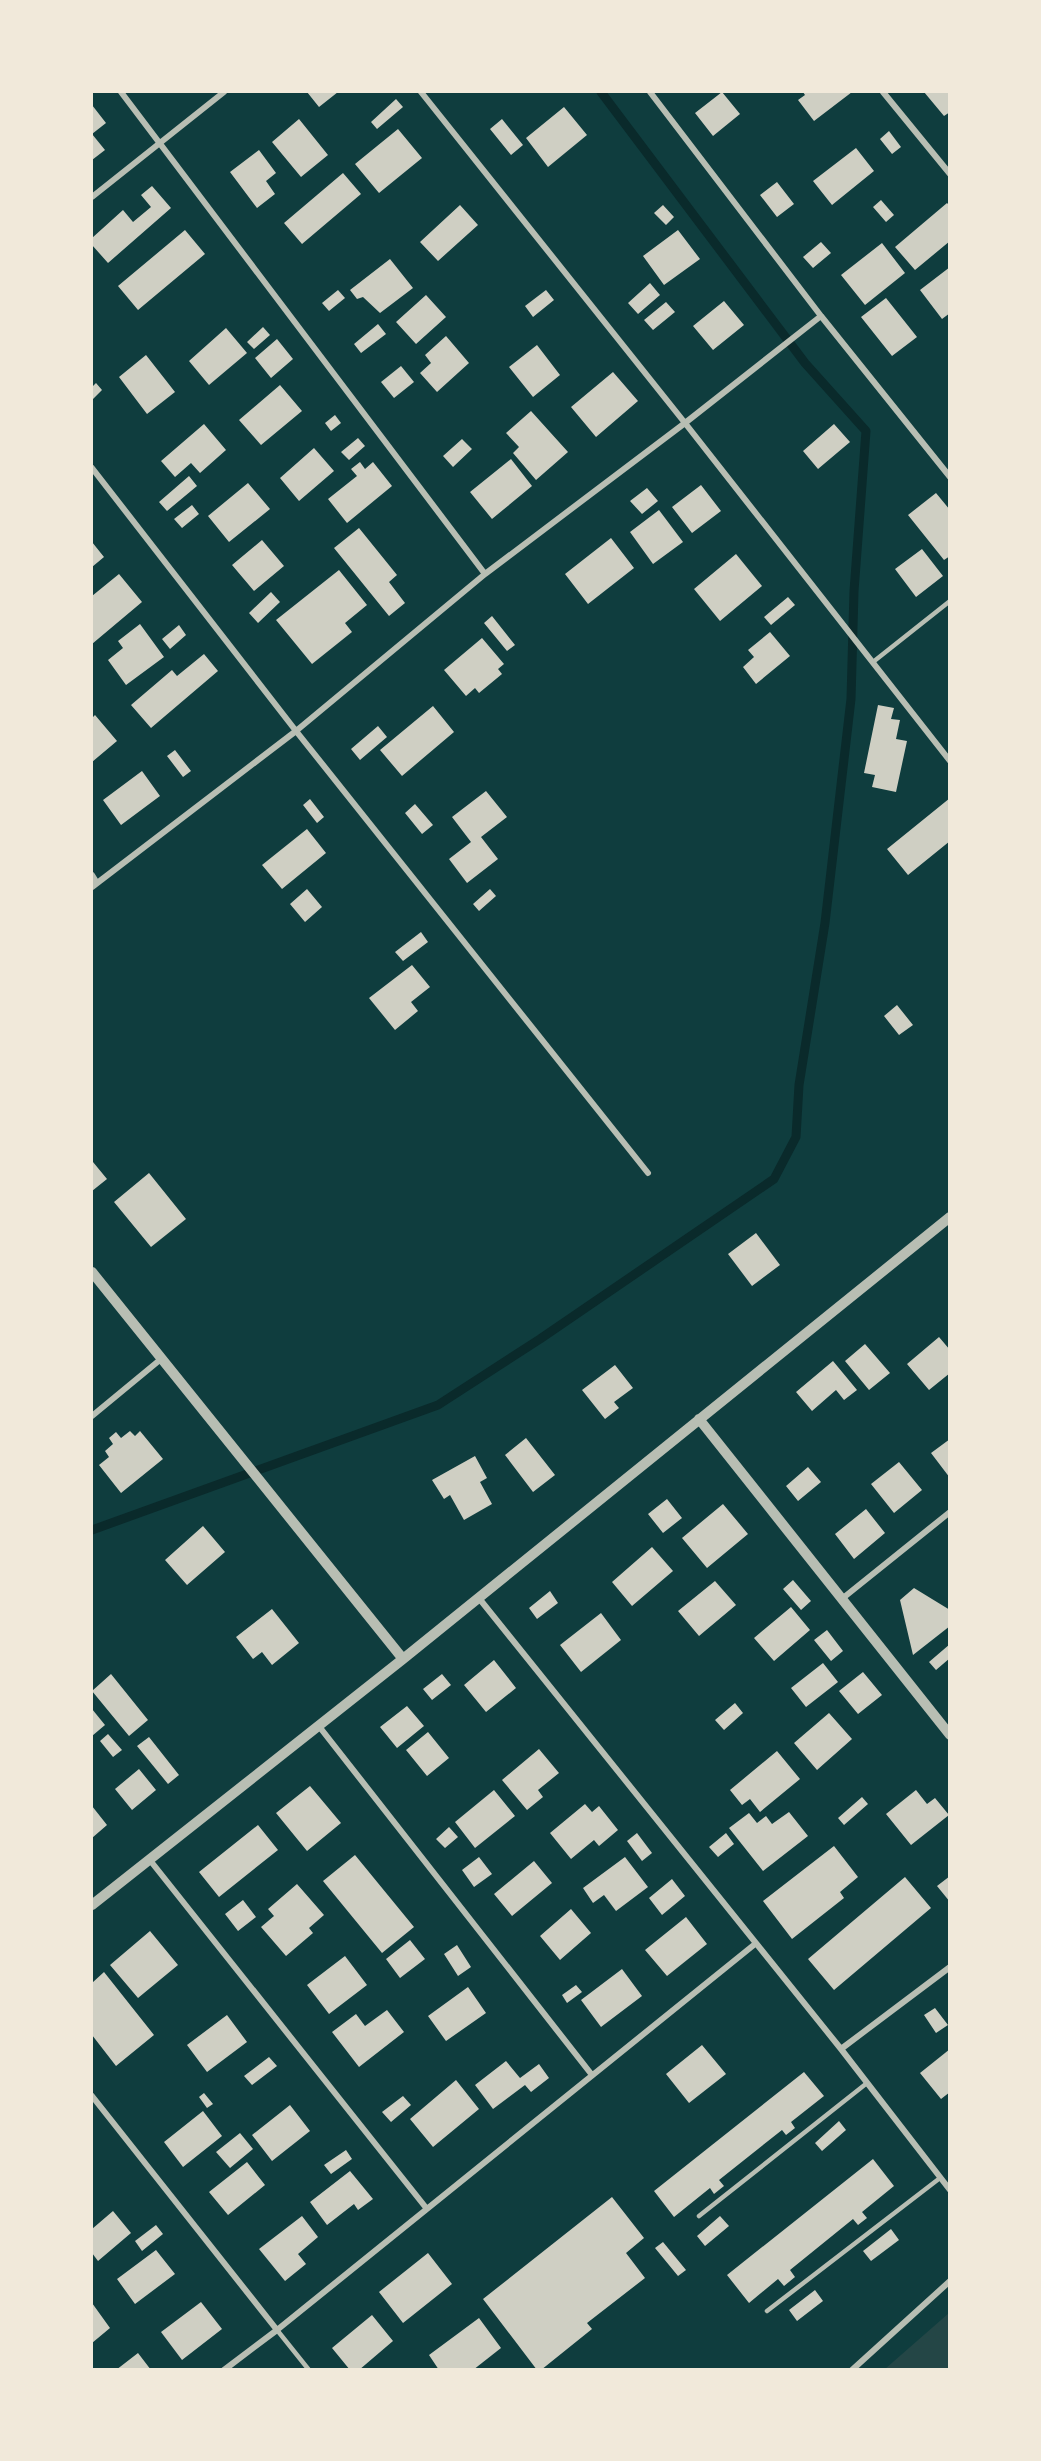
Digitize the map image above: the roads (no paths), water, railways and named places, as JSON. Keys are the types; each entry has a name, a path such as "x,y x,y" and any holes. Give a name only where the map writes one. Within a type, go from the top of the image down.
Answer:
{"street":[{"path":"121,92 485,574"},
{"path":"92,197 224,92"},
{"path":"421,92 686,423 950,761"},
{"path":"650,92 820,316 950,477"},
{"path":"883,92 950,174"},
{"path":"92,875 94,885 296,732 485,574 686,423 820,316"},
{"path":"92,468 296,732 648,1173"},
{"path":"92,1905 403,1659 950,1217"},
{"path":"92,1272 403,1659"},
{"path":"92,1416 161,1359"},
{"path":"699,1419 950,1735"},
{"path":"843,1598 950,1512"},
{"path":"478,1597 841,2049 950,2190"},
{"path":"318,1724 592,2075"},
{"path":"149,1859 427,2209"},
{"path":"224,2370 277,2330 755,1944"},
{"path":"841,2049 950,1967"},
{"path":"92,2096 277,2330"},
{"path":"852,2370 950,2281"}],"lane":[{"path":"873,662 950,601"},
{"path":"699,2216 867,2083"},
{"path":"767,2311 940,2178"},
{"path":"277,2330 309,2370"}],"waterway":[{"path":"92,1530 438,1405 540,1339 774,1179 796,1137 799,1085 825,923 851,699 854,591 866,431 805,363 601,92"}]}
